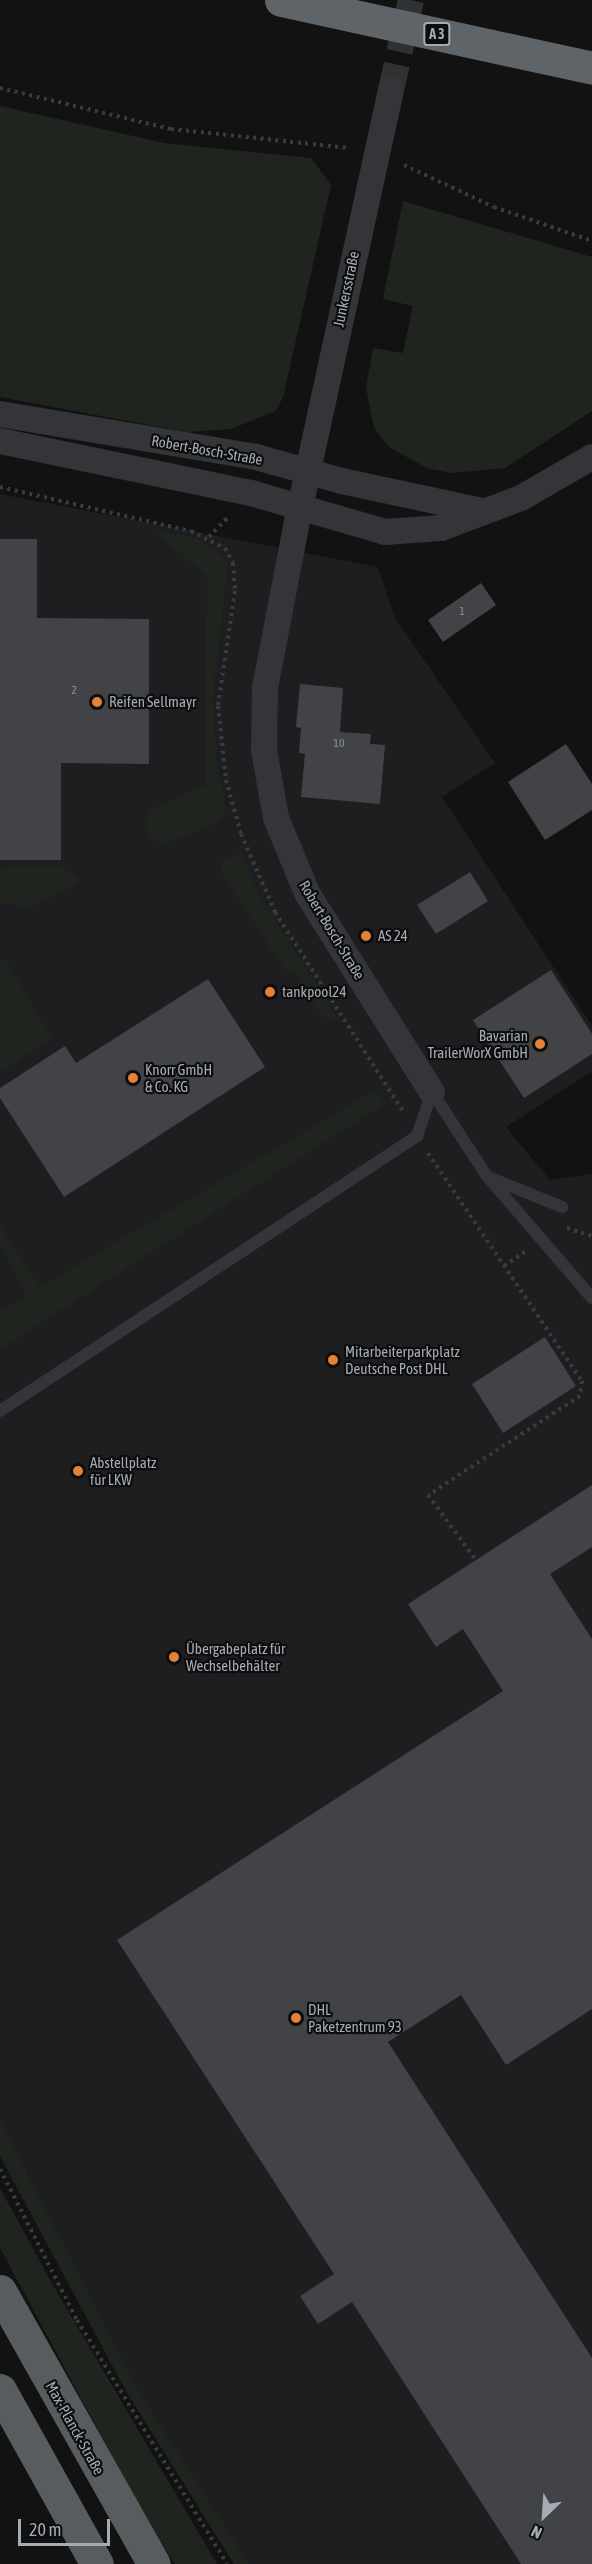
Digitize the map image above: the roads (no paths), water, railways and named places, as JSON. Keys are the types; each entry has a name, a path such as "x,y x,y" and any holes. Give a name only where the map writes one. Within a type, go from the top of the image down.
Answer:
{"highway":[{"name":"A 3","path":"281,0 592,68"},
{"name":"Max-Planck-Straße","path":"0,2291 154,2564"},
{"path":"0,2390 97,2564"}],"street":[{"name":"Junkersstraße","path":"303,489 375,151 392,90"},
{"name":"Robert-Bosch-Straße","path":"0,414 256,457 303,489 385,532 441,528 521,498 592,457"},
{"name":"Robert-Bosch-Straße","path":"0,441 303,489 482,511"},
{"name":"Robert-Bosch-Straße","path":"303,489 265,687 264,750 276,818 307,893 432,1092"}],"lane":[{"path":"0,1411 417,1136 432,1092"},
{"path":"432,1092 487,1176 592,1298"},
{"path":"487,1176 562,1208"}],"tunnel":[{"path":"391,90 411,0"}],"place":[{"name":"Reifen Sellmayr","path":"97,702"},
{"name":"AS 24","path":"366,936"},
{"name":"tankpool24","path":"270,992"},
{"name":"Bavarian TrailerWorX GmbH","path":"540,1044"},
{"name":"Knorr GmbH & Co. KG","path":"133,1078"},
{"name":"Mitarbeiterparkplatz Deutsche Post DHL","path":"333,1360"},
{"name":"Abstellplatz für LKW","path":"78,1471"},
{"name":"Übergabeplatz für Wechselbehälter","path":"174,1657"},
{"name":"DHL Paketzentrum 93","path":"296,2018"}]}
